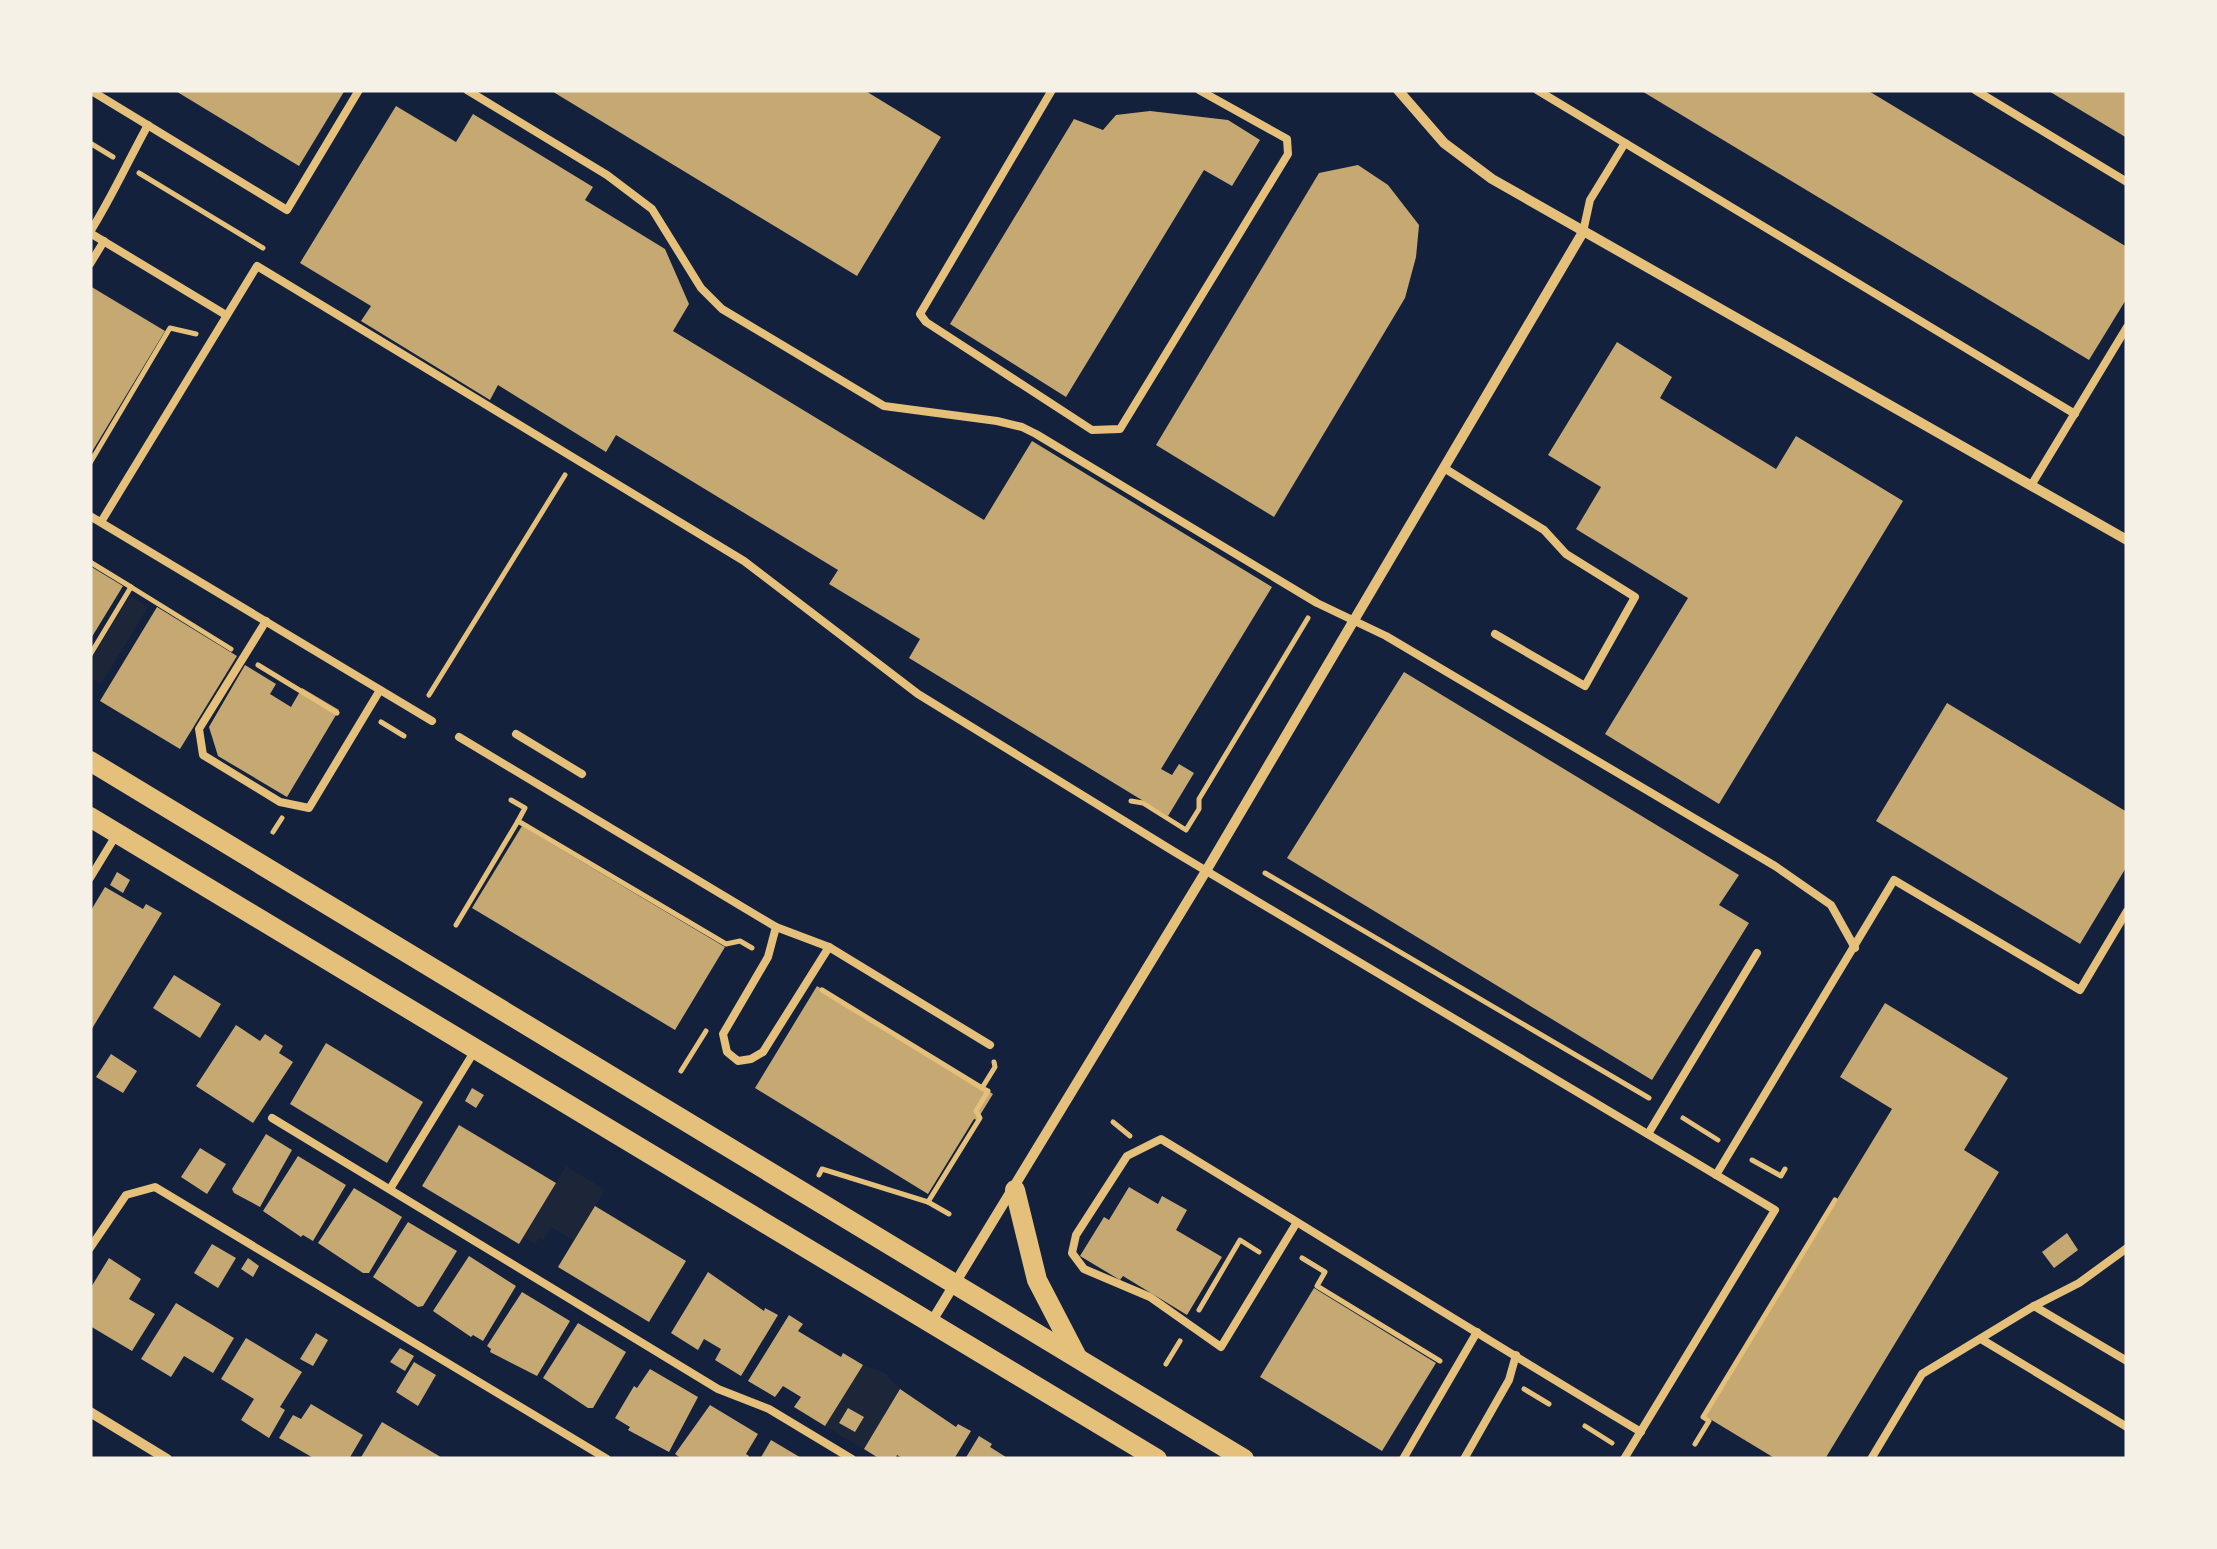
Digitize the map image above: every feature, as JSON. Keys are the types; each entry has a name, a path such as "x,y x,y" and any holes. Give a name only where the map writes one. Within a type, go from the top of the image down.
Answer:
{"main road":[{"path":"90,760 1244,1459"},
{"path":"90,817 1158,1459"},
{"path":"1015,1190 1037,1280 1078,1359"}],"street":[{"path":"1398,90 1462,159 1583,232 2127,540"},
{"path":"932,1321 1206,871 1583,232"},
{"path":"90,1412 167,1459"}],"lane":[{"path":"90,90 287,210 359,90"},
{"path":"467,90 641,199 661,220 709,298 722,310 864,396 905,412 1022,427 1775,866 1830,905 1855,948"},
{"path":"1052,90 920,314 926,322 1092,430 1120,429 1288,154 1287,139 1198,90"},
{"path":"1537,90 2074,414"},
{"path":"1975,90 2127,182"},
{"path":"148,125 90,232 226,315"},
{"path":"1583,232 1590,200 1625,143"},
{"path":"90,264 104,242"},
{"path":"101,522 256,266 744,561 918,694 1206,871 1775,1210 1624,1459"},
{"path":"2032,484 2127,328"},
{"path":"1444,468 1544,530 1566,554 1635,597 1585,686 1495,634"},
{"path":"90,516 432,721"},
{"path":"266,622 199,729 204,756 280,802 309,808 380,690"},
{"path":"516,734 582,774"},
{"path":"458,736 776,927 829,947 990,1045"},
{"path":"90,878 118,833"},
{"path":"1716,1175 1894,880 2080,990 2127,911"},
{"path":"776,927 768,957 723,1034 728,1052 738,1061 762,1052 829,947"},
{"path":"1648,1134 1757,953"},
{"path":"390,1189 476,1048"},
{"path":"272,1118 718,1389 769,1409 852,1459"},
{"path":"1297,1222 1221,1347 1150,1296 1084,1269 1072,1253 1076,1236 1127,1156 1161,1139 1516,1355 1641,1432"},
{"path":"90,1248 126,1194 155,1187 607,1459"},
{"path":"1871,1459 1922,1374 2079,1282 2127,1248"},
{"path":"2116,1256 2127,1262"},
{"path":"2034,1306 2127,1361"},
{"path":"1403,1459 1477,1332"},
{"path":"1981,1339 2127,1428"},
{"path":"1464,1459 1509,1380 1516,1355"}],"path":[{"path":"90,143 268,250"},
{"path":"90,463 170,328 196,334"},
{"path":"429,695 564,474"},
{"path":"90,562 235,650"},
{"path":"90,655 132,587"},
{"path":"1116,792 1133,802 1144,803 1186,830 1199,809 1199,799 1318,603"},
{"path":"252,661 336,714"},
{"path":"377,719 404,736"},
{"path":"456,924 525,808 511,800"},
{"path":"274,832 282,818"},
{"path":"518,821 726,944 740,941 754,949"},
{"path":"1265,873 1648,1098"},
{"path":"814,986 988,1092 976,1111 980,1118 928,1202"},
{"path":"682,1072 715,1016 727,1022"},
{"path":"982,1088 995,1067 990,1045"},
{"path":"1683,1118 1718,1140"},
{"path":"1112,1122 1131,1136"},
{"path":"1752,1160 1781,1176 1785,1170"},
{"path":"822,1169 928,1202 949,1214"},
{"path":"1695,1444 1708,1420 1703,1417 1835,1200"},
{"path":"1197,1313 1240,1240 1260,1252"},
{"path":"1302,1258 1325,1272 1317,1286 1446,1365 1452,1356"},
{"path":"1166,1364 1179,1344"},
{"path":"1524,1389 1548,1404"},
{"path":"1585,1426 1621,1448"}],"shaded area":[{"path":"130,596 148,607 101,684 90,677 90,661"},
{"path":"566,1166 605,1190 574,1241 551,1227 543,1240 539,1238 535,1244 524,1237"},
{"path":"863,1365 885,1373 900,1389 864,1449 825,1426"}],"building":[{"path":"174,90 345,90 299,166"},
{"path":"550,90 864,90 941,137 857,276"},
{"path":"1640,90 1867,90 2127,247 2127,298 2089,360"},
{"path":"2047,90 2127,90 2127,138"},
{"path":"396,106 456,142 473,114 593,187 585,200 665,249 689,304 673,331 984,520 1032,441 1272,587 1161,769 1172,775 1179,764 1194,773 1168,816 909,658 920,639 829,584 838,570 616,435 606,452 498,385 490,400 361,321 371,306 300,263"},
{"path":"1150,111 1228,120 1260,140 1232,186 1204,170 1066,397 950,324 1074,119 1103,130 1116,115"},
{"path":"1358,165 1388,185 1419,225 1416,257 1405,298 1274,517 1156,445 1319,173"},
{"path":"90,286 165,331 90,455"},
{"path":"1617,342 1672,377 1660,398 1776,469 1796,436 1903,501 1719,804 1605,734 1688,598 1576,529 1601,487 1548,455"},
{"path":"90,566 123,586 90,640"},
{"path":"157,607 237,656 180,749 100,701"},
{"path":"245,665 276,684 270,694 291,707 302,688 339,710 287,797 218,756 209,727"},
{"path":"1404,672 1739,875 1719,905 1749,923 1652,1080 1287,858"},
{"path":"1947,703 2127,812 2127,866 2080,944 1876,821"},
{"path":"522,826 725,947 675,1030 472,908"},
{"path":"117,872 130,880 123,893 110,885"},
{"path":"105,887 143,909 146,904 162,913 90,1032 90,912"},
{"path":"174,975 221,1004 200,1038 153,1008"},
{"path":"817,986 993,1094 928,1194 755,1088"},
{"path":"1885,1003 2008,1078 1964,1150 1999,1172 1825,1459 1776,1459 1705,1416 1892,1109 1840,1077"},
{"path":"236,1025 260,1041 265,1034 283,1046 279,1053 293,1062 253,1123 196,1086"},
{"path":"326,1043 423,1102 387,1163 290,1104"},
{"path":"111,1054 137,1071 123,1093 96,1077"},
{"path":"472,1088 484,1095 476,1108 465,1101"},
{"path":"459,1125 556,1183 519,1244 422,1186"},
{"path":"266,1134 292,1150 260,1207 232,1189"},
{"path":"200,1148 226,1164 207,1194 181,1177"},
{"path":"298,1156 346,1185 313,1241 263,1211"},
{"path":"1129,1187 1158,1204 1162,1196 1187,1210 1176,1230 1222,1257 1187,1315 1123,1276 1120,1280 1080,1256 1104,1217 1109,1220"},
{"path":"354,1188 402,1217 369,1273 363,1273 318,1243"},
{"path":"595,1206 686,1261 649,1322 558,1267"},
{"path":"408,1222 457,1251 423,1306 418,1307 373,1277"},
{"path":"2067,1233 2078,1250 2054,1268 2042,1252"},
{"path":"212,1244 236,1258 218,1288 194,1273"},
{"path":"469,1256 516,1286 483,1341 433,1311"},
{"path":"109,1258 141,1279 129,1299 155,1314 132,1351 90,1326 90,1289"},
{"path":"248,1258 259,1266 253,1277 241,1269"},
{"path":"708,1272 764,1311 765,1308 778,1315 741,1376 715,1360 721,1349 704,1339 698,1350 671,1333"},
{"path":"1314,1288 1436,1363 1382,1451 1260,1377"},
{"path":"522,1292 570,1321 537,1376 490,1352 487,1346"},
{"path":"176,1303 234,1338 213,1373 184,1356 171,1377 141,1359"},
{"path":"789,1315 803,1324 798,1331 841,1357 843,1353 863,1365 825,1426 794,1407 801,1397 783,1386 775,1397 748,1381"},
{"path":"578,1323 626,1352 593,1408 543,1378"},
{"path":"316,1333 328,1340 313,1366 300,1359"},
{"path":"246,1338 302,1372 280,1407 285,1410 269,1438 241,1420 254,1399 221,1379"},
{"path":"400,1348 414,1356 405,1371 390,1362"},
{"path":"414,1362 436,1375 418,1406 396,1392"},
{"path":"650,1369 698,1397 669,1452 628,1430 630,1427 615,1418 634,1386 637,1388"},
{"path":"900,1389 956,1427 958,1424 971,1431 954,1459 904,1459 897,1455 895,1459 880,1459 864,1449"},
{"path":"311,1404 363,1435 349,1459 315,1459 279,1438 293,1415 301,1419"},
{"path":"710,1405 758,1434 746,1454 748,1459 682,1459 675,1454"},
{"path":"848,1408 864,1417 855,1432 839,1423"},
{"path":"382,1422 444,1459 360,1459"},
{"path":"979,1436 992,1444 990,1447 1009,1459 965,1459"},
{"path":"771,1440 803,1459 760,1459"}]}
